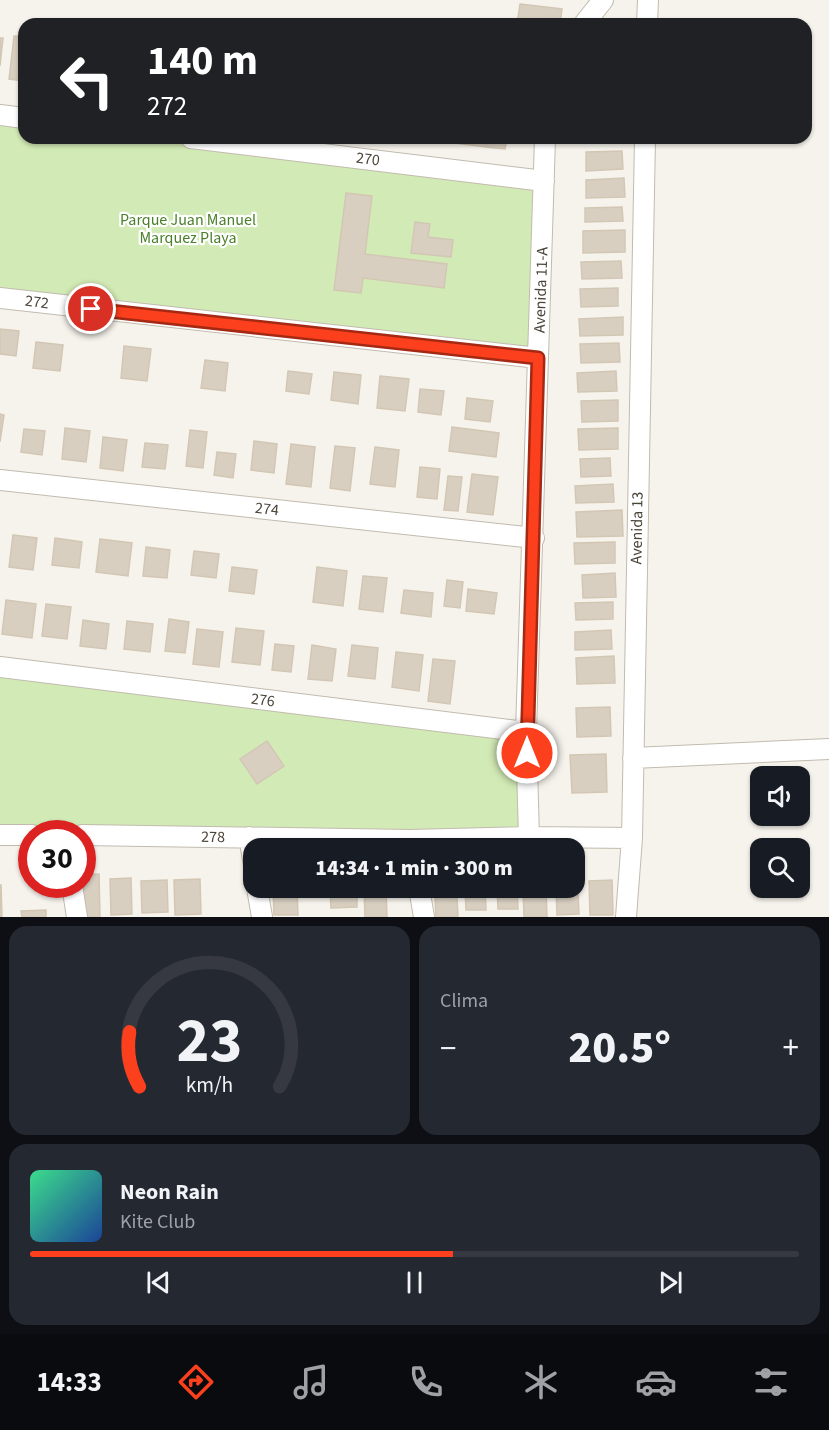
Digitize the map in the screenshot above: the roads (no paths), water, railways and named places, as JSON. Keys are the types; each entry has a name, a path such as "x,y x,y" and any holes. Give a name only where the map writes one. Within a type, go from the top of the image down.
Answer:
{"street":[{"path":"589,18 603,0"},
{"path":"647,18 648,0"},
{"path":"0,115 18,117"},
{"name":"270","path":"240,144 544,181"},
{"name":"Avenida 11-A","path":"529,837 526,732 545,144"},
{"name":"Avenida 13","path":"626,917 632,838 645,144"},
{"name":"272","path":"0,298 538,358"},
{"name":"274","path":"0,480 534,538"},
{"name":"276","path":"0,667 526,732"},
{"path":"633,758 829,749"},
{"path":"0,835 18,835"},
{"name":"278","path":"96,835 272,838"},
{"name":"278","path":"512,838 632,838"},
{"path":"74,898 77,917"},
{"path":"259,898 262,917"},
{"path":"421,898 424,917"}],"park label":[{"name":"Parque Juan Manuel Marquez Playa","path":"188,229"}]}
